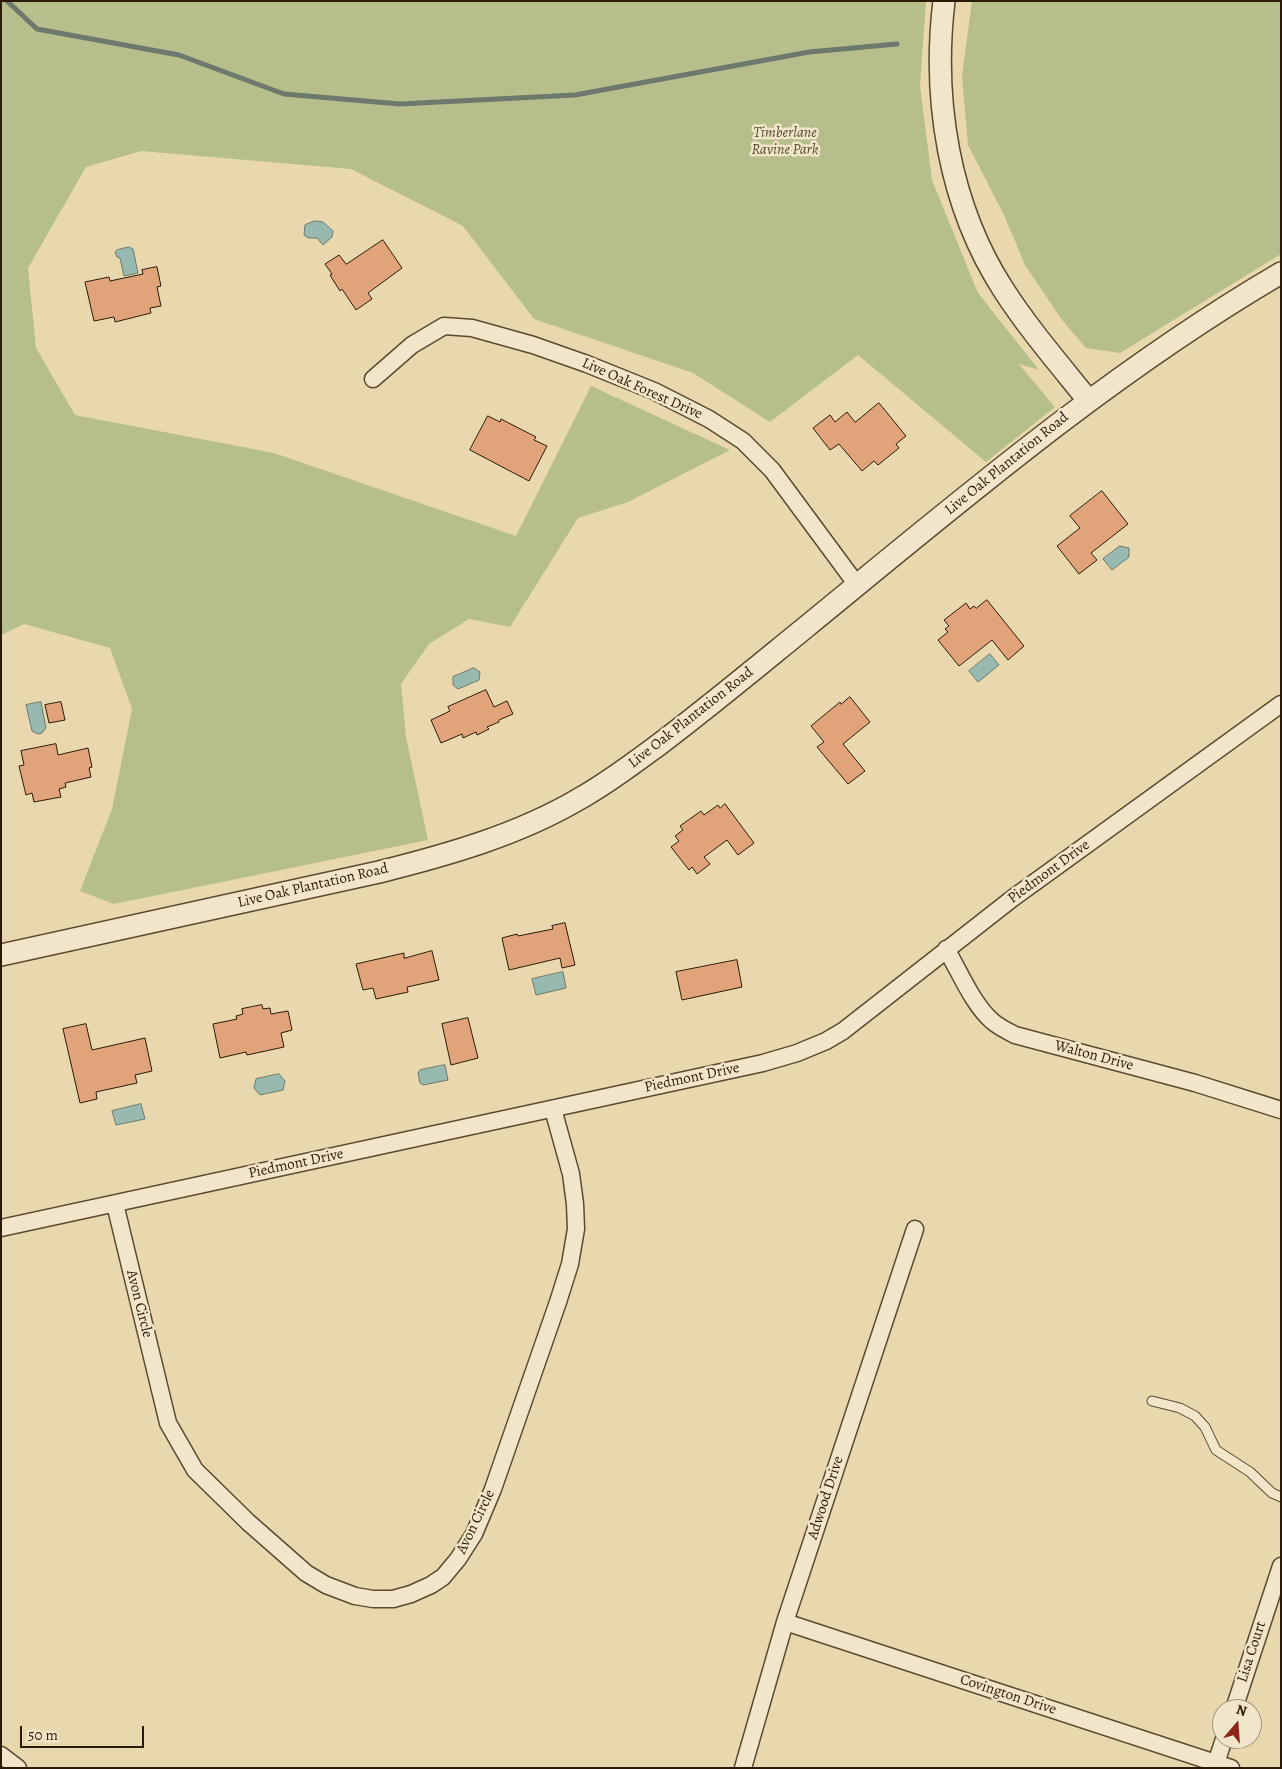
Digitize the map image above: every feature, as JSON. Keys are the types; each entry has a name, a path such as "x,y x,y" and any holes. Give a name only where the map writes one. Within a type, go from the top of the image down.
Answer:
{"street":[{"path":"944,1 940,52 940,88 944,126 955,182 971,224 1002,288 1027,324 1088,400"},
{"name":"Live Oak Plantation Road","path":"1,955 430,859 485,841 539,820 578,800 616,777 688,722 1088,400 1150,357 1281,273"},
{"name":"Live Oak Forest Drive","path":"373,379 412,345 444,326 472,328 533,345 654,391 709,418 743,441 772,470 857,585"},
{"name":"Piedmont Drive","path":"1,1228 763,1063 812,1047 843,1031 1013,898 1281,704"},
{"name":"Walton Drive","path":"946,949 976,1002 990,1020 1015,1035 1195,1083 1281,1110"},
{"name":"Avon Circle","path":"115,1204 168,1423 195,1470 248,1522 306,1573 326,1585 355,1596 373,1600 393,1599 431,1585 443,1577 458,1560 474,1534 493,1489 558,1302 570,1264 576,1229 571,1174 553,1109"},
{"name":"Adwood Drive","path":"742,1768 786,1622 915,1229"},
{"name":"Lisa Court","path":"1237,1699 1281,1566"},
{"name":"Covington Drive","path":"786,1622 1223,1765"},
{"path":"1223,1765 1224,1749"},
{"path":"1,1755 18,1768"}],"lane":[{"path":"1152,1401 1180,1408 1195,1416 1204,1427 1216,1450 1250,1472 1272,1493 1281,1497"}],"green space":[{"name":"Timberlane Ravine Park","path":"1,1 926,1 920,86 932,180 978,293 1039,370 1019,364 1055,407 986,462 858,355 770,422 693,373 534,319 463,226 351,169 141,151 86,167 28,268 36,348 75,415 274,453 516,536 591,386 730,450 628,502 578,518 510,627 469,619 429,644 401,684 406,737 428,840 114,904 80,891 112,809 132,709 110,648 24,624 1,635"},
{"path":"972,1 1281,1 1281,254 1120,353 1086,348 1062,320 1025,265 1004,215 968,145 962,76"}],"water":[{"path":"315,221 323,222 333,231 332,237 323,245 317,238 308,238 304,235 305,225"},
{"path":"129,247 133,249 138,273 124,276 120,258 117,257 115,252"},
{"path":"1120,546 1129,548 1129,557 1112,570 1103,559"},
{"path":"990,654 999,665 978,682 969,671"},
{"path":"474,668 480,672 479,680 458,689 453,685 453,677"},
{"path":"41,702 46,728 42,733 38,734 32,731 26,705"},
{"path":"563,972 566,988 536,995 532,979"},
{"path":"445,1065 448,1080 423,1085 420,1083 418,1073 420,1070"},
{"path":"279,1074 285,1081 283,1090 260,1095 254,1088 256,1079"},
{"path":"141,1104 145,1119 116,1125 112,1111"}],"building":[{"path":"383,240 402,268 368,293 372,299 356,310 342,289 340,291 325,264 339,255 346,264"},
{"path":"157,267 161,286 157,287 161,306 150,308 151,313 115,322 114,317 94,321 85,282 109,277 110,281 143,274 142,270"},
{"path":"879,403 906,436 896,444 899,448 878,465 874,461 862,471 839,444 830,450 813,428 830,415 835,422 847,412 855,422"},
{"path":"488,416 500,422 501,419 536,437 534,440 547,446 529,481 470,450"},
{"path":"1102,491 1128,524 1091,553 1097,560 1079,574 1057,546 1080,528 1070,516"},
{"path":"987,600 1024,646 1008,660 992,640 959,666 938,640 948,632 945,629 949,626 944,620 966,603 970,609 974,606 976,608"},
{"path":"486,690 494,707 507,701 513,714 487,727 489,729 477,735 476,732 463,738 462,734 441,743 431,720 450,711 448,707"},
{"path":"850,697 870,722 843,744 865,771 848,784 817,747 824,742 811,726 840,702 841,704"},
{"path":"61,702 65,720 49,723 45,705"},
{"path":"56,744 58,755 88,748 92,767 89,768 91,777 65,783 66,787 59,789 61,797 34,802 32,793 26,795 19,766 24,765 21,751"},
{"path":"725,804 754,843 738,855 727,840 704,857 710,864 697,874 692,867 689,870 671,847 679,841 675,836 683,830 680,826 701,811 704,815 718,805 720,808"},
{"path":"565,923 575,965 562,968 560,958 509,970 502,938 553,929 552,926"},
{"path":"432,951 439,980 407,987 408,992 376,999 373,988 363,990 356,964 404,953 404,958"},
{"path":"737,960 742,987 682,1000 676,972"},
{"path":"262,1005 263,1009 270,1008 271,1014 288,1011 292,1030 281,1033 284,1047 247,1055 246,1052 220,1058 213,1024 237,1019 236,1016 243,1014 242,1009"},
{"path":"468,1018 478,1058 451,1065 442,1024"},
{"path":"86,1024 92,1050 145,1038 152,1071 135,1075 137,1083 96,1092 97,1099 80,1103 63,1029"}],"waterway":[{"path":"7,1 37,29 179,55 284,94 400,104 575,95 809,52 897,44"}]}
